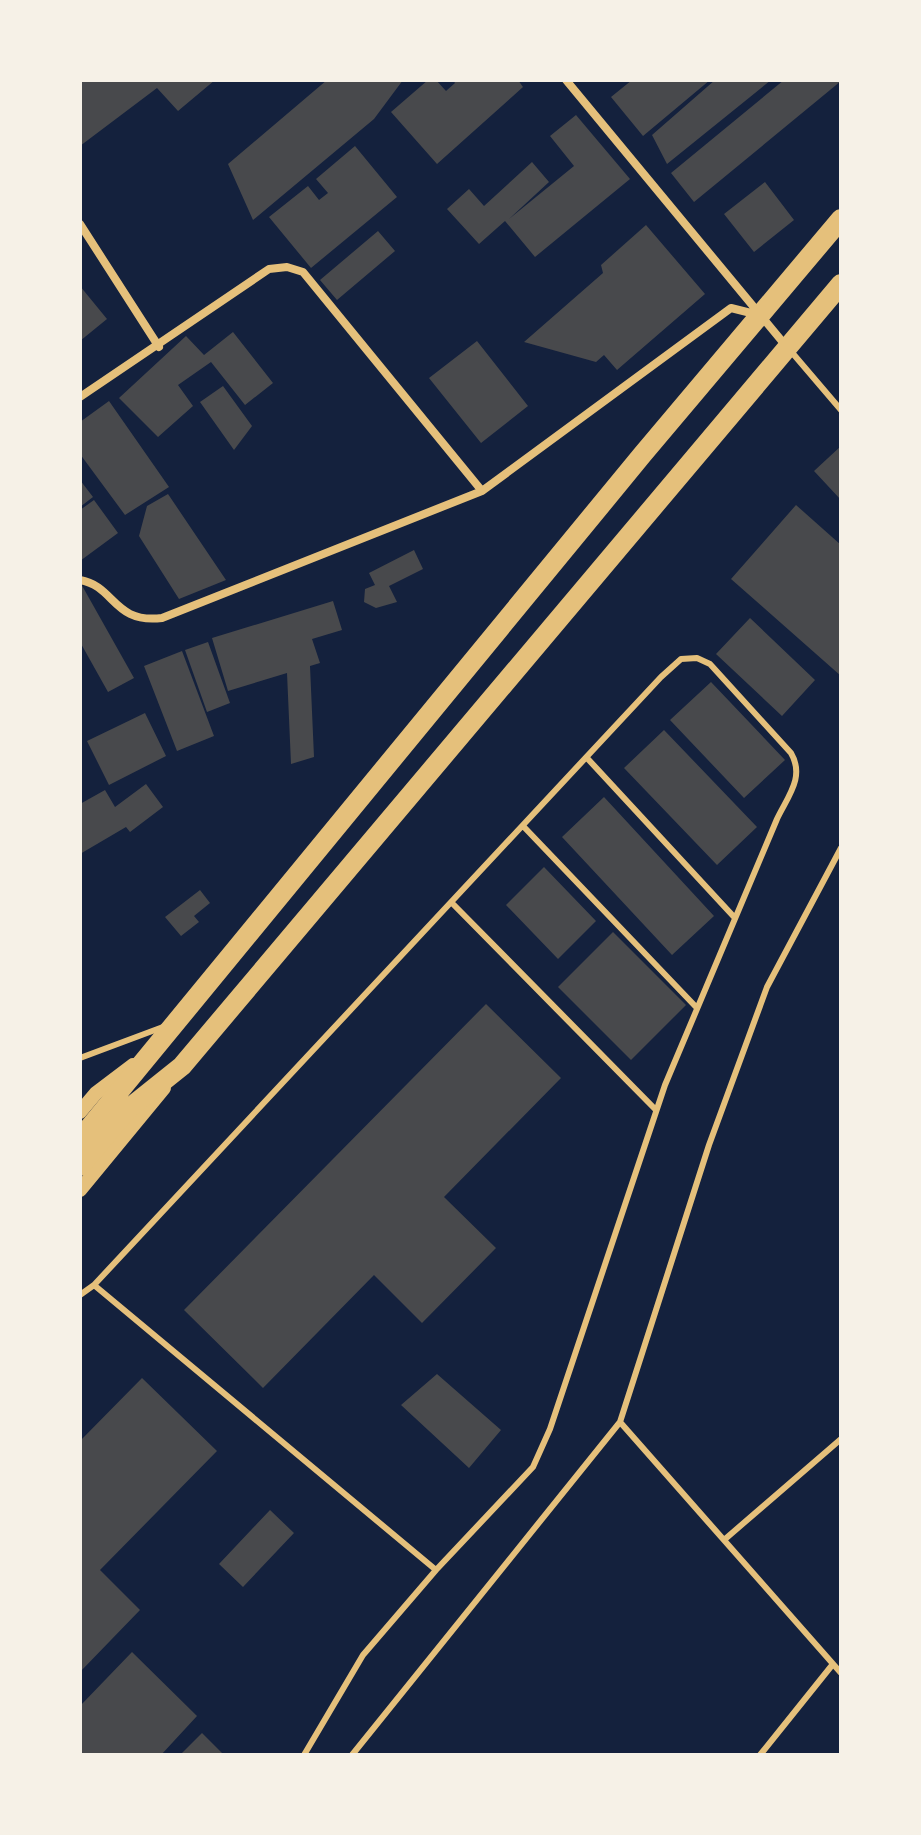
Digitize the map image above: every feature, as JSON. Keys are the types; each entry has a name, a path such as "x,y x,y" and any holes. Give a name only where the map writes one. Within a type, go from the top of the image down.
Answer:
{"main road":[{"path":"80,1139 841,219"},
{"path":"80,1166 127,1110 182,1066 841,284"}],"street":[{"path":"566,80 786,346"},
{"path":"80,224 159,347"},
{"path":"80,397 159,347 269,269 287,267 303,272 482,491"},
{"path":"80,580 89,582 128,615 142,621 162,618 482,491 731,308 760,315"},
{"path":"80,1112 96,1093 156,1048"},
{"path":"80,1190 182,1066"}],"lane":[{"path":"786,346 841,410"},
{"path":"80,1295 94,1285 681,659 697,658 710,664 791,753 798,765 798,779 735,918 656,1110 550,1429 533,1467 436,1570 363,1655 304,1755"},
{"path":"587,758 735,918"},
{"path":"524,827 697,1008"},
{"path":"352,1755 620,1422 709,1145 767,987 841,848"},
{"path":"453,904 656,1110"},
{"path":"80,1058 178,1021"},
{"path":"94,1285 436,1570"},
{"path":"620,1422 841,1673"},
{"path":"724,1540 841,1439"},
{"path":"760,1755 833,1664"}],"building":[{"path":"80,80 215,80 178,111 157,88 80,146"},
{"path":"327,80 403,80 374,119 253,220 228,164"},
{"path":"428,80 436,80 446,91 455,83 453,80 518,80 523,87 437,164 391,112"},
{"path":"632,80 710,80 643,136 611,97"},
{"path":"715,80 771,80 667,164 652,135"},
{"path":"784,80 841,81 694,202 671,173"},
{"path":"576,115 630,179 535,257 505,221 479,244 447,209 469,189 484,206 532,162 549,182 509,219 574,166 550,136"},
{"path":"355,146 397,197 311,268 269,217 308,186 319,200 328,193 316,179"},
{"path":"765,182 794,220 754,252 724,214"},
{"path":"646,225 705,294 617,370 604,355 596,362 524,342 603,273 601,265"},
{"path":"378,231 395,251 337,300 320,280"},
{"path":"80,286 107,319 80,341"},
{"path":"233,332 273,383 245,405 211,362 178,385 193,406 158,437 119,398 186,336 204,355"},
{"path":"477,341 528,406 481,443 429,378"},
{"path":"223,386 252,426 234,450 200,402"},
{"path":"109,401 169,487 125,515 80,454 80,422"},
{"path":"841,446 841,500 814,471"},
{"path":"80,480 93,497 80,507"},
{"path":"168,494 226,580 179,599 139,536 147,506"},
{"path":"94,500 118,533 80,561 80,510"},
{"path":"796,505 841,545 841,676 731,579"},
{"path":"414,550 423,569 389,586 397,602 376,608 364,602 365,589 375,585 369,573"},
{"path":"80,582 134,678 108,692 80,642"},
{"path":"333,601 342,630 312,639 320,663 310,666 314,757 291,764 287,673 228,691 212,638"},
{"path":"750,618 815,680 782,716 716,654"},
{"path":"208,642 230,703 207,712 185,650"},
{"path":"182,651 214,736 177,751 144,666"},
{"path":"711,682 785,760 744,798 670,720"},
{"path":"145,713 166,756 109,785 87,741"},
{"path":"664,730 757,827 717,865 624,768"},
{"path":"146,784 163,807 130,832 126,827 80,854 80,804 105,790 115,807"},
{"path":"604,797 714,916 672,955 562,837"},
{"path":"544,867 596,921 558,959 506,905"},
{"path":"200,890 210,903 194,916 199,922 181,936 165,917"},
{"path":"613,932 686,1005 631,1060 558,987"},
{"path":"486,1004 561,1078 444,1197 496,1248 422,1323 374,1275 263,1388 184,1310"},
{"path":"437,1374 501,1430 469,1468 401,1405"},
{"path":"142,1378 217,1451 100,1570 140,1610 80,1672 80,1441"},
{"path":"270,1510 294,1533 243,1587 219,1564"},
{"path":"132,1652 197,1716 161,1755 80,1755 80,1706"},
{"path":"202,1733 224,1755 180,1755"}]}
